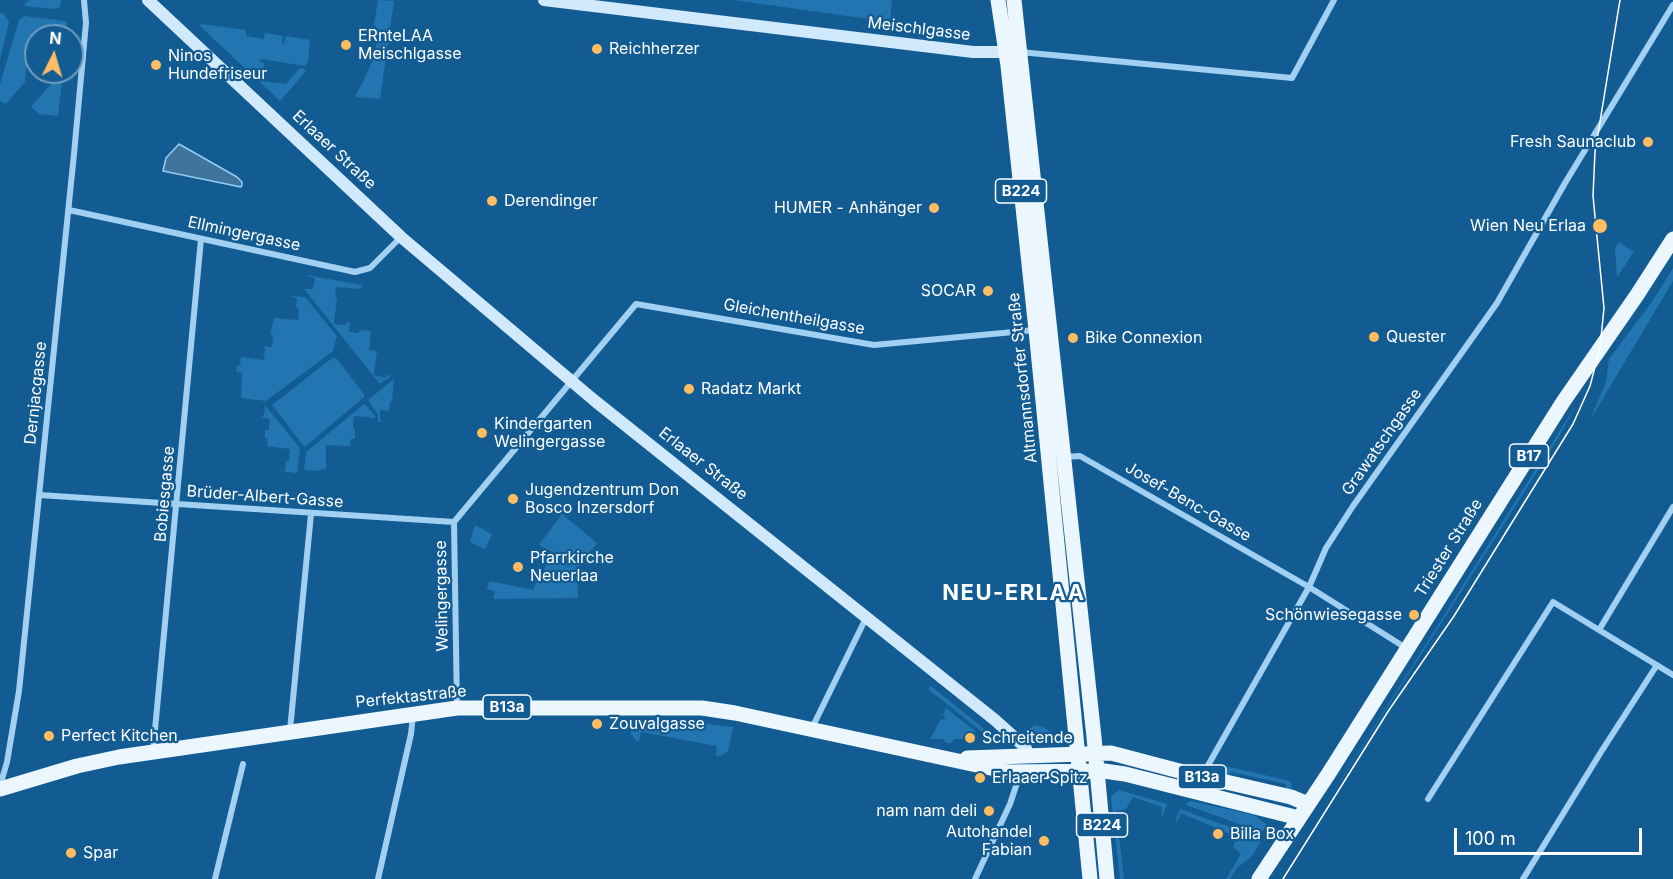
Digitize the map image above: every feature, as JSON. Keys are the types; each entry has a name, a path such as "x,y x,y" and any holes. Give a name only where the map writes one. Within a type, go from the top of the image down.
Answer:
{"main road":[{"name":"Altmannsdorfer Straße","path":"998,0 1013,52"},
{"name":"Altmannsdorfer Straße","path":"1014,0 1013,52 1087,762 1107,879"},
{"name":"Triester Straße","path":"1259,879 1557,411 1673,239"},
{"name":"Perfektastraße","path":"0,788 98,761 457,708 702,708 936,756 981,768 1020,773"},
{"name":"B13a","path":"1020,773 1087,762 1111,753 1286,796 1308,804"},
{"name":"Perfektastraße","path":"936,756 1030,757"},
{"name":"B13a","path":"1030,757 1087,762 1125,774 1299,818"},
{"name":"Altmannsdorfer Straße","path":"1087,762 1090,879"}],"street":[{"name":"Dernjacgasse","path":"0,788 7,762 19,692 69,210 86,23 84,0"},
{"name":"Erlaaer Straße","path":"148,0 401,237 571,382 995,720 1025,747 1030,757"},
{"name":"Meischlgasse","path":"544,0 973,52 1013,52 1292,78 1334,0"},
{"name":"Grawatschgasse","path":"1202,777 1309,587 1326,548 1353,506 1497,303 1565,183 1673,5"},
{"name":"Ellmingergasse","path":"69,210 355,272 370,267 401,237"},
{"name":"Bobiesgasse","path":"153,752 201,238"},
{"name":"Gleichentheilgasse","path":"571,382 636,304 874,345 1043,330"},
{"name":"Welingergasse","path":"457,708 454,522 571,382"},
{"name":"Josef-Benc-Gasse","path":"1056,458 1080,456 1309,587"},
{"name":"Brüder-Albert-Gasse","path":"39,495 454,522"},
{"path":"1599,630 1673,507"},
{"path":"290,731 311,514"},
{"path":"1309,587 1407,649"},
{"path":"1428,799 1553,602 1673,675"},
{"path":"810,730 867,617"},
{"path":"1523,879 1657,665"},
{"path":"378,879 411,734 413,713"},
{"path":"215,879 243,764"},
{"path":"975,879 1010,804 1020,773"}],"shaded area":[{"path":"30,0 61,0 60,7 55,9 25,6 25,3"},
{"path":"378,0 394,1 380,99 356,97 374,57 379,30 374,25"},
{"path":"733,0 892,0 890,22"},
{"path":"0,13 4,14 9,22 0,60"},
{"path":"24,16 65,21 67,24 24,24 24,83 6,104 0,101 0,84 19,20"},
{"path":"202,24 246,30 246,36 264,39 265,33 283,36 282,43 284,44 286,36 310,40 308,61 305,66 260,59 259,62 264,63 263,81 286,84 300,68 307,70 280,101 200,26"},
{"path":"51,84 62,84 58,116 39,114 31,107"},
{"path":"179,144 237,177 242,182 241,187 163,171 166,158"},
{"path":"1619,242 1634,252 1617,277 1615,248"},
{"path":"1673,268 1673,281 1590,420 1606,382 1609,359 1654,299"},
{"path":"306,275 362,285 361,289 336,287 334,324 346,325 350,322 349,332 371,331 369,350 377,351 374,375 386,378 386,375 391,376 379,383 304,289 313,289 315,278"},
{"path":"290,296 305,297 337,336 333,351 266,401 241,398 242,373 236,372 237,366 240,366 241,357 264,360 265,348 262,346 272,347 273,335 270,335 274,318 298,320 297,298"},
{"path":"332,358 336,358 364,397 306,446 272,405"},
{"path":"394,379 389,411 380,410 382,422 378,422 378,415 368,400"},
{"path":"364,404 375,415 375,418 354,416 355,439 351,439 350,446 326,445 326,468 318,471 304,470 306,452"},
{"path":"265,405 300,448 297,473 279,471 285,471 290,449 267,446 268,438 265,438 265,430 269,430 270,419 261,417 264,416"},
{"path":"1576,405 1560,435 1320,813"},
{"path":"562,514 597,543 577,568 578,598 493,599 495,591 487,589 489,581 533,590 536,582 542,583 548,558 552,559 554,553 539,545"},
{"path":"475,525 492,534 485,549 470,542"},
{"path":"931,686 989,733 988,735 928,689"},
{"path":"946,708 975,731 974,739 954,739 951,743 946,743 944,739 930,739 941,719 944,720 943,715"},
{"path":"707,724 733,727 728,751 723,755 716,756 717,746 641,732 639,741 637,741 631,734 631,725"},
{"path":"1034,725 1045,728 1051,733 1048,737 1043,738 1025,735 1024,733"},
{"path":"1225,766 1290,781 1291,790 1286,789 1286,784 1231,772 1228,776 1219,767"},
{"path":"1119,790 1167,804 1161,816 1162,807 1133,797 1126,809 1116,811 1124,879 1120,879 1111,796"},
{"path":"1191,801 1254,815 1267,825 1263,831 1259,831 1186,805"},
{"path":"1180,809 1252,835 1258,834 1261,839 1260,843 1252,856 1237,868 1230,879 1226,879 1241,854 1233,847 1237,837 1181,813 1177,822"}],"tram line":[{"path":"1283,879 1389,710 1454,616 1573,424 1590,386 1600,348 1604,308 1593,196 1595,152 1620,0"}],"place":[{"name":"ERnteLAA Meischlgasse","path":"346,45"},
{"name":"Reichherzer","path":"597,49"},
{"name":"Ninos Hundefriseur","path":"156,65"},
{"name":"Fresh Saunaclub","path":"1648,142"},
{"name":"Derendinger","path":"492,201"},
{"name":"HUMER - Anhänger","path":"934,208"},
{"name":"Wien Neu Erlaa","path":"1600,226"},
{"name":"SOCAR","path":"988,291"},
{"name":"Quester","path":"1374,337"},
{"name":"Bike Connexion","path":"1073,338"},
{"name":"Radatz Markt","path":"689,389"},
{"name":"Kindergarten Welingergasse","path":"482,433"},
{"name":"Jugendzentrum Don Bosco Inzersdorf","path":"513,499"},
{"name":"Pfarrkirche Neuerlaa","path":"518,567"},
{"name":"Schönwiesegasse","path":"1414,615"},
{"name":"Zouvalgasse","path":"597,724"},
{"name":"Perfect Kitchen","path":"49,736"},
{"name":"Schreitende","path":"970,738"},
{"name":"Erlaaer Spitz","path":"980,778"},
{"name":"nam nam deli","path":"989,811"},
{"name":"Billa Box","path":"1218,834"},
{"name":"Autohandel Fabian","path":"1044,841"},
{"name":"Spar","path":"71,853"}],"district":[{"name":"NEU-ERLAA","path":"1014,593"}]}
